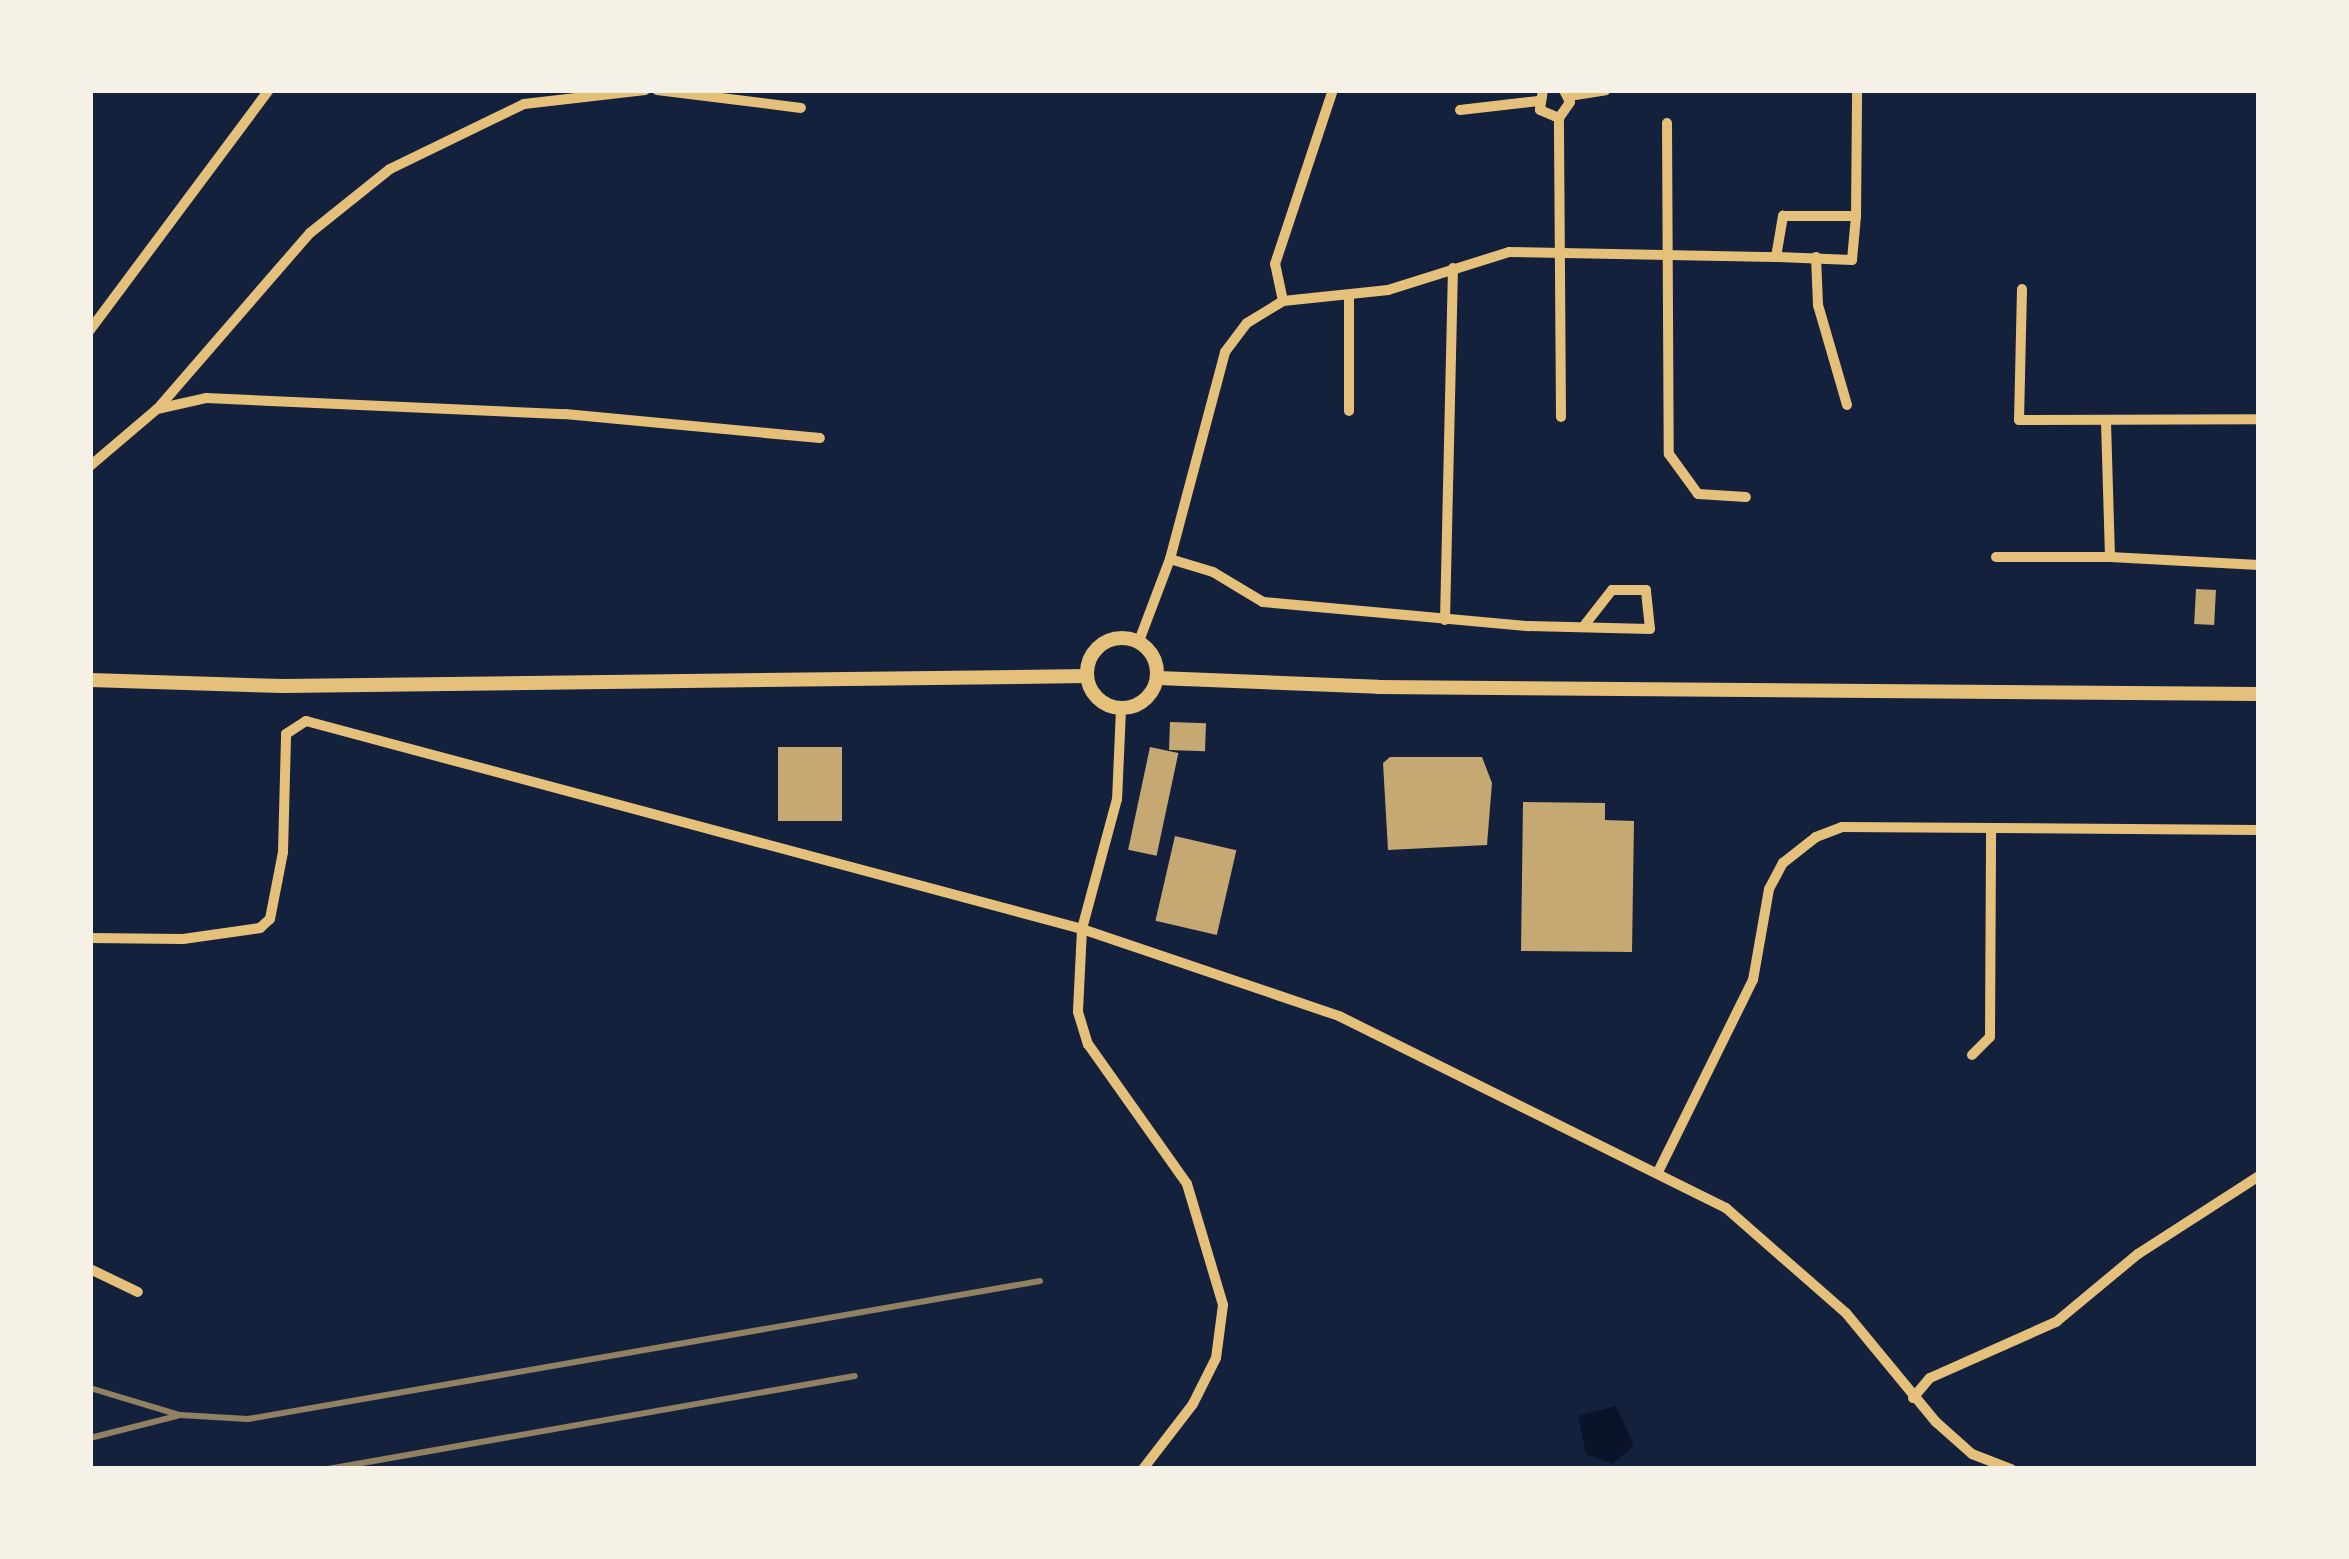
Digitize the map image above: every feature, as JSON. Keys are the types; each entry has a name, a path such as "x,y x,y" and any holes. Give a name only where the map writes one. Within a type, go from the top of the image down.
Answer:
{"main road":[{"path":"1124,637 1138,641 1154,656 1158,678 1141,704 1121,709 1102,703 1087,676 1096,648 1124,637"},
{"path":"90,680 284,686 1087,676"},
{"path":"1158,678 1378,687 2259,694"}],"street":[{"path":"90,330 268,90"},
{"path":"90,466 158,409 279,264 390,169 524,104 645,90"},
{"path":"658,90 801,109"},
{"path":"1283,301 1275,264 1333,90"},
{"path":"1561,417 1559,118 1566,93 1606,90"},
{"path":"1138,641 1170,559 1225,352 1247,323 1283,301 1349,296 1509,252 1852,260 1857,90"},
{"path":"1460,110 1541,96 1546,117 1559,118"},
{"path":"1667,123 1669,454 1698,494 1745,497"},
{"path":"1776,256 1783,216 1856,216"},
{"path":"1816,257 1818,305 1847,405"},
{"path":"1445,620 1453,268"},
{"path":"2022,289 2019,420 2259,419"},
{"path":"1348,411 1349,296"},
{"path":"158,409 206,398 399,404 820,438"},
{"path":"2106,423 2110,557"},
{"path":"1996,557 2259,565"},
{"path":"1170,559 1213,572 1263,602 1445,620 1583,627 1650,629 1646,590 1612,590 1583,627"},
{"path":"1121,709 1117,799 1075,971 1088,1044 1187,1184 1223,1305 1208,1373 1142,1469"},
{"path":"90,938 183,939 260,928 270,919 283,852 286,734 306,721 1082,929 1339,1016 1726,1208 1787,1254 1913,1398 1972,1454 2011,1469"},
{"path":"1658,1172 1753,980 1769,889 1783,863 1842,827 2259,830"},
{"path":"1972,1055 1990,1037 1991,829"},
{"path":"1913,1398 1930,1378 2056,1322 2138,1254 2259,1176"},
{"path":"90,1269 138,1292"}],"water":[{"path":"1616,1406 1634,1446 1612,1464 1586,1454 1578,1416"}],"building":[{"path":"2196,589 2216,590 2214,625 2194,624"},
{"path":"1170,722 1206,723 1205,751 1169,750"},
{"path":"778,747 842,747 842,821 778,821"},
{"path":"1150,747 1178,753 1157,856 1128,850"},
{"path":"1390,757 1482,757 1492,783 1487,845 1388,850 1383,763"},
{"path":"1523,802 1605,803 1605,820 1634,821 1632,952 1521,951"},
{"path":"1175,836 1236,850 1217,935 1155,921"}],"railway":[{"path":"90,1388 180,1415 248,1419 1040,1281"},
{"path":"328,1469 855,1376"},
{"path":"90,1438 177,1416"}]}
